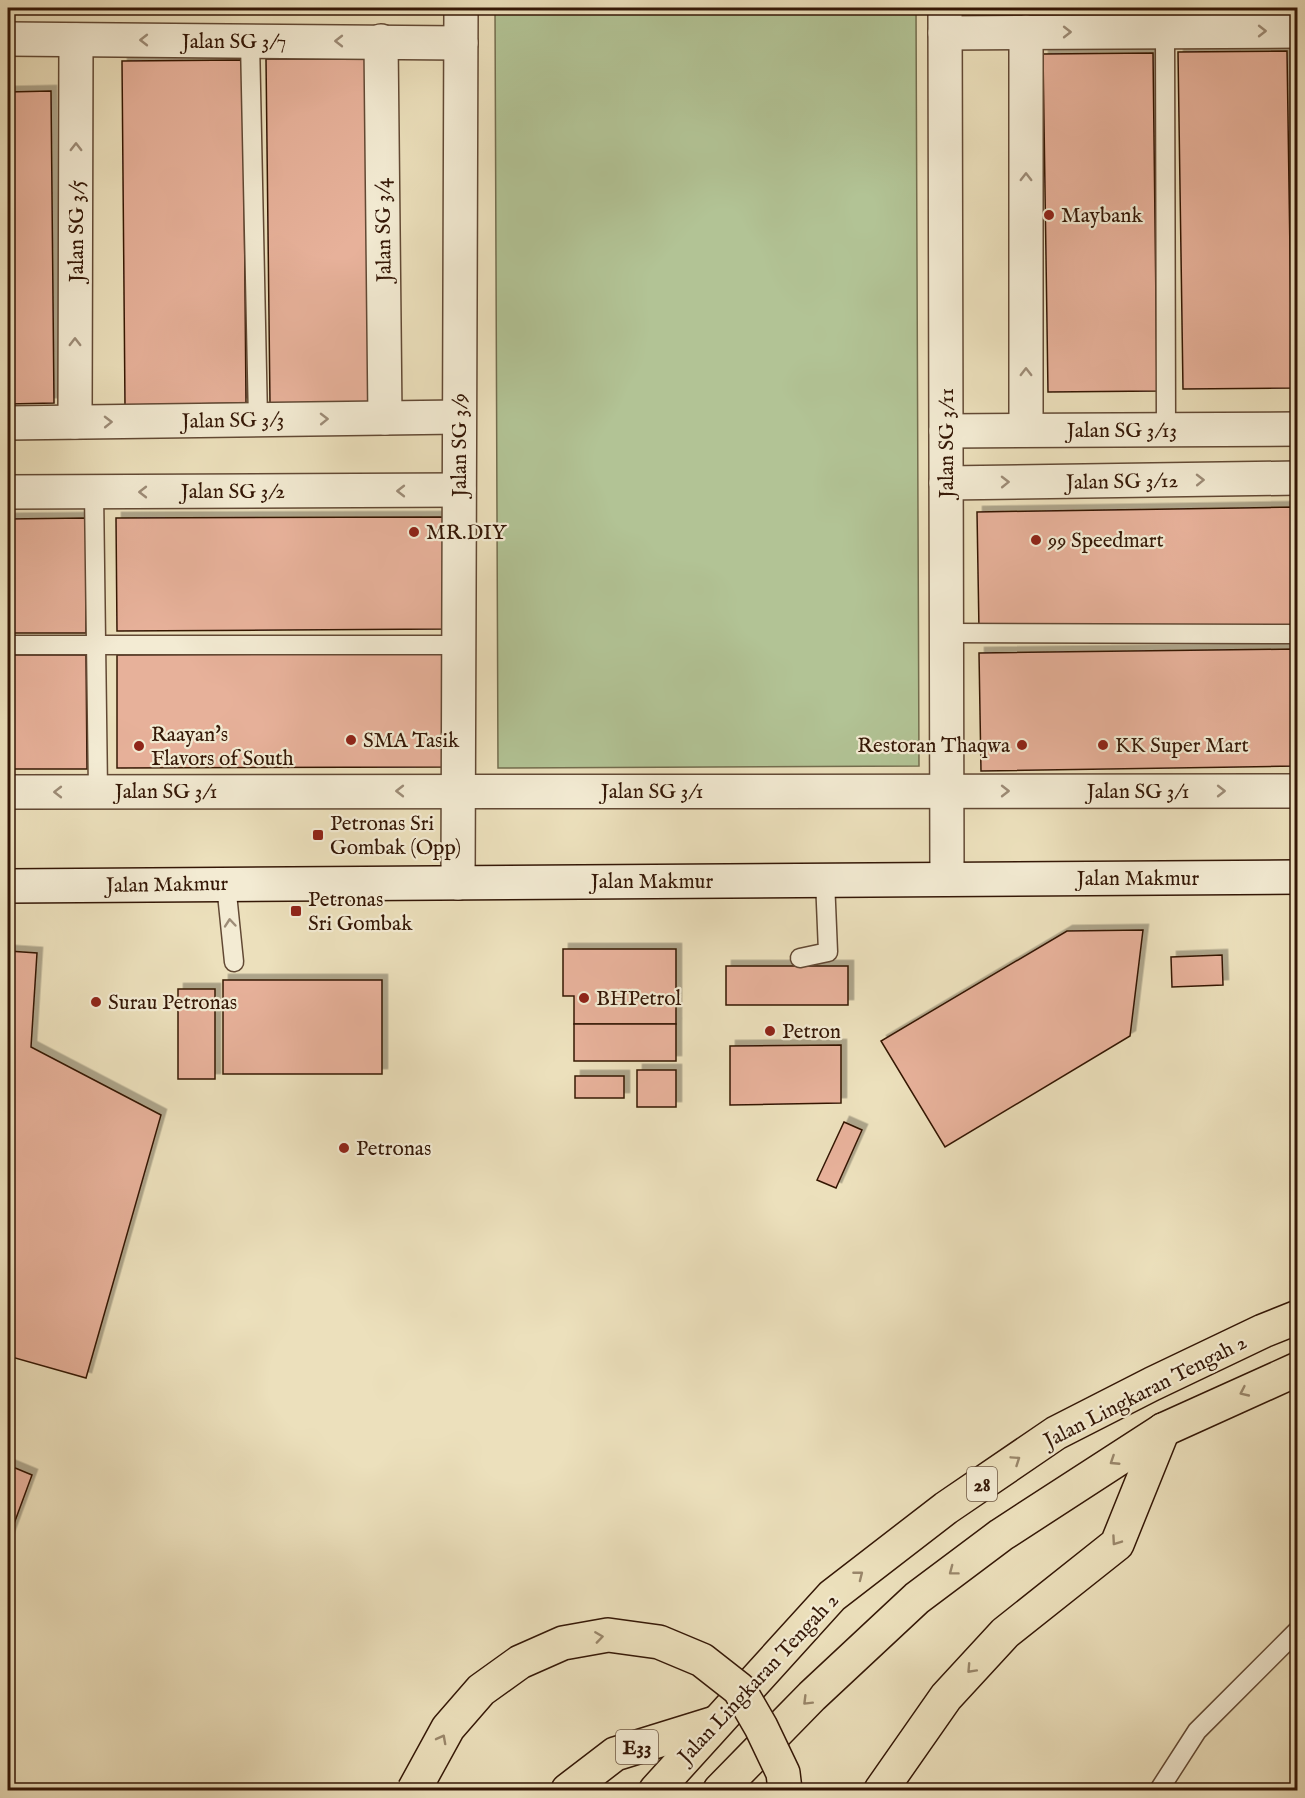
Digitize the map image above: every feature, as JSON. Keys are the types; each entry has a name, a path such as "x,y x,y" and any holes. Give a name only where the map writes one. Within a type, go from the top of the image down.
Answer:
{"highway":[{"name":"Jalan Lingkaran Tengah 2","path":"656,1791 832,1596 946,1508 1056,1433 1263,1330 1298,1317"},
{"name":"Jalan Lingkaran Tengah 2","path":"720,1791 812,1696 918,1598 1001,1534 1163,1430 1298,1369"},
{"path":"881,1791 946,1696 1005,1633 1118,1544 1163,1430"},
{"path":"414,1791 448,1728 481,1690 520,1662 562,1643 608,1635 659,1642 702,1660 740,1689 783,1773 785,1791"},
{"name":"E33","path":"568,1791 615,1754 716,1722"}],"street":[{"name":"Jalan SG 3/9","path":"458,883 461,8"},
{"path":"945,20 1026,32 1298,31"},
{"name":"Jalan SG 3/11","path":"945,20 947,879"},
{"path":"1026,32 1026,430"},
{"name":"Jalan SG 3/7","path":"8,39 461,43"},
{"name":"Jalan SG 3/5","path":"75,422 76,40"},
{"name":"Jalan SG 3/4","path":"381,41 384,418"},
{"name":"Jalan SG 3/3","path":"8,423 459,417"},
{"name":"Jalan SG 3/13","path":"946,431 1298,429"},
{"name":"Jalan SG 3/12","path":"946,483 1298,478"},
{"name":"Jalan SG 3/2","path":"8,492 459,490"},
{"name":"Jalan SG 3/1","path":"8,792 1298,791"},
{"name":"Jalan Makmur","path":"8,885 1298,877"}],"lane":[{"path":"1165,32 1167,429"},
{"path":"250,41 258,420"},
{"path":"94,492 98,791"},
{"path":"947,633 1298,634"},
{"path":"8,645 459,645"},
{"path":"800,958 828,952 825,880"},
{"path":"226,884 234,962"},
{"path":"1158,1791 1197,1731 1298,1630"}],"green space":[{"path":"495,8 916,8 919,766 498,768"}],"building":[{"path":"1287,51 1292,388 1183,389 1178,52"},
{"path":"1153,53 1157,391 1048,392 1043,54"},
{"path":"266,59 372,59 376,402 270,403"},
{"path":"243,60 246,403 125,405 122,61"},
{"path":"51,91 54,403 8,404 8,92"},
{"path":"1298,507 1298,626 979,630 977,512"},
{"path":"445,517 445,629 117,631 116,518"},
{"path":"86,518 86,633 8,633 8,519"},
{"path":"1298,649 1298,766 981,771 979,653"},
{"path":"445,653 446,767 117,768 117,655"},
{"path":"8,655 86,655 87,769 8,769"},
{"path":"1143,930 1130,1036 945,1147 881,1041 1067,931"},
{"path":"563,949 676,949 676,1024 574,1024 574,996 563,996"},
{"path":"8,951 37,953 31,1047 161,1115 86,1378 8,1356"},
{"path":"1222,955 1223,985 1172,987 1171,957"},
{"path":"726,966 848,966 848,1005 726,1005"},
{"path":"223,980 382,980 382,1074 223,1074"},
{"path":"178,989 215,989 215,1079 178,1079"},
{"path":"574,1024 676,1024 676,1061 574,1061"},
{"path":"841,1045 841,1103 730,1105 730,1046"},
{"path":"637,1070 676,1070 676,1107 637,1107"},
{"path":"575,1076 624,1076 624,1098 575,1098"},
{"path":"844,1122 862,1130 836,1188 817,1180"},
{"path":"8,1465 32,1475 8,1540"}],"place":[{"name":"Maybank","path":"1049,215"},
{"name":"MR.DIY","path":"414,532"},
{"name":"99 Speedmart","path":"1036,540"},
{"name":"SMA Tasik","path":"351,740"},
{"name":"Restoran Thaqwa","path":"1022,745"},
{"name":"KK Super Mart","path":"1103,745"},
{"name":"Raayan's Flavors of South","path":"139,746"},
{"name":"Petronas Sri Gombak (Opp)","path":"318,835"},
{"name":"Petronas Sri Gombak","path":"296,911"},
{"name":"BHPetrol","path":"584,998"},
{"name":"Surau Petronas","path":"96,1002"},
{"name":"Petron","path":"770,1031"},
{"name":"Petronas","path":"344,1148"}]}
